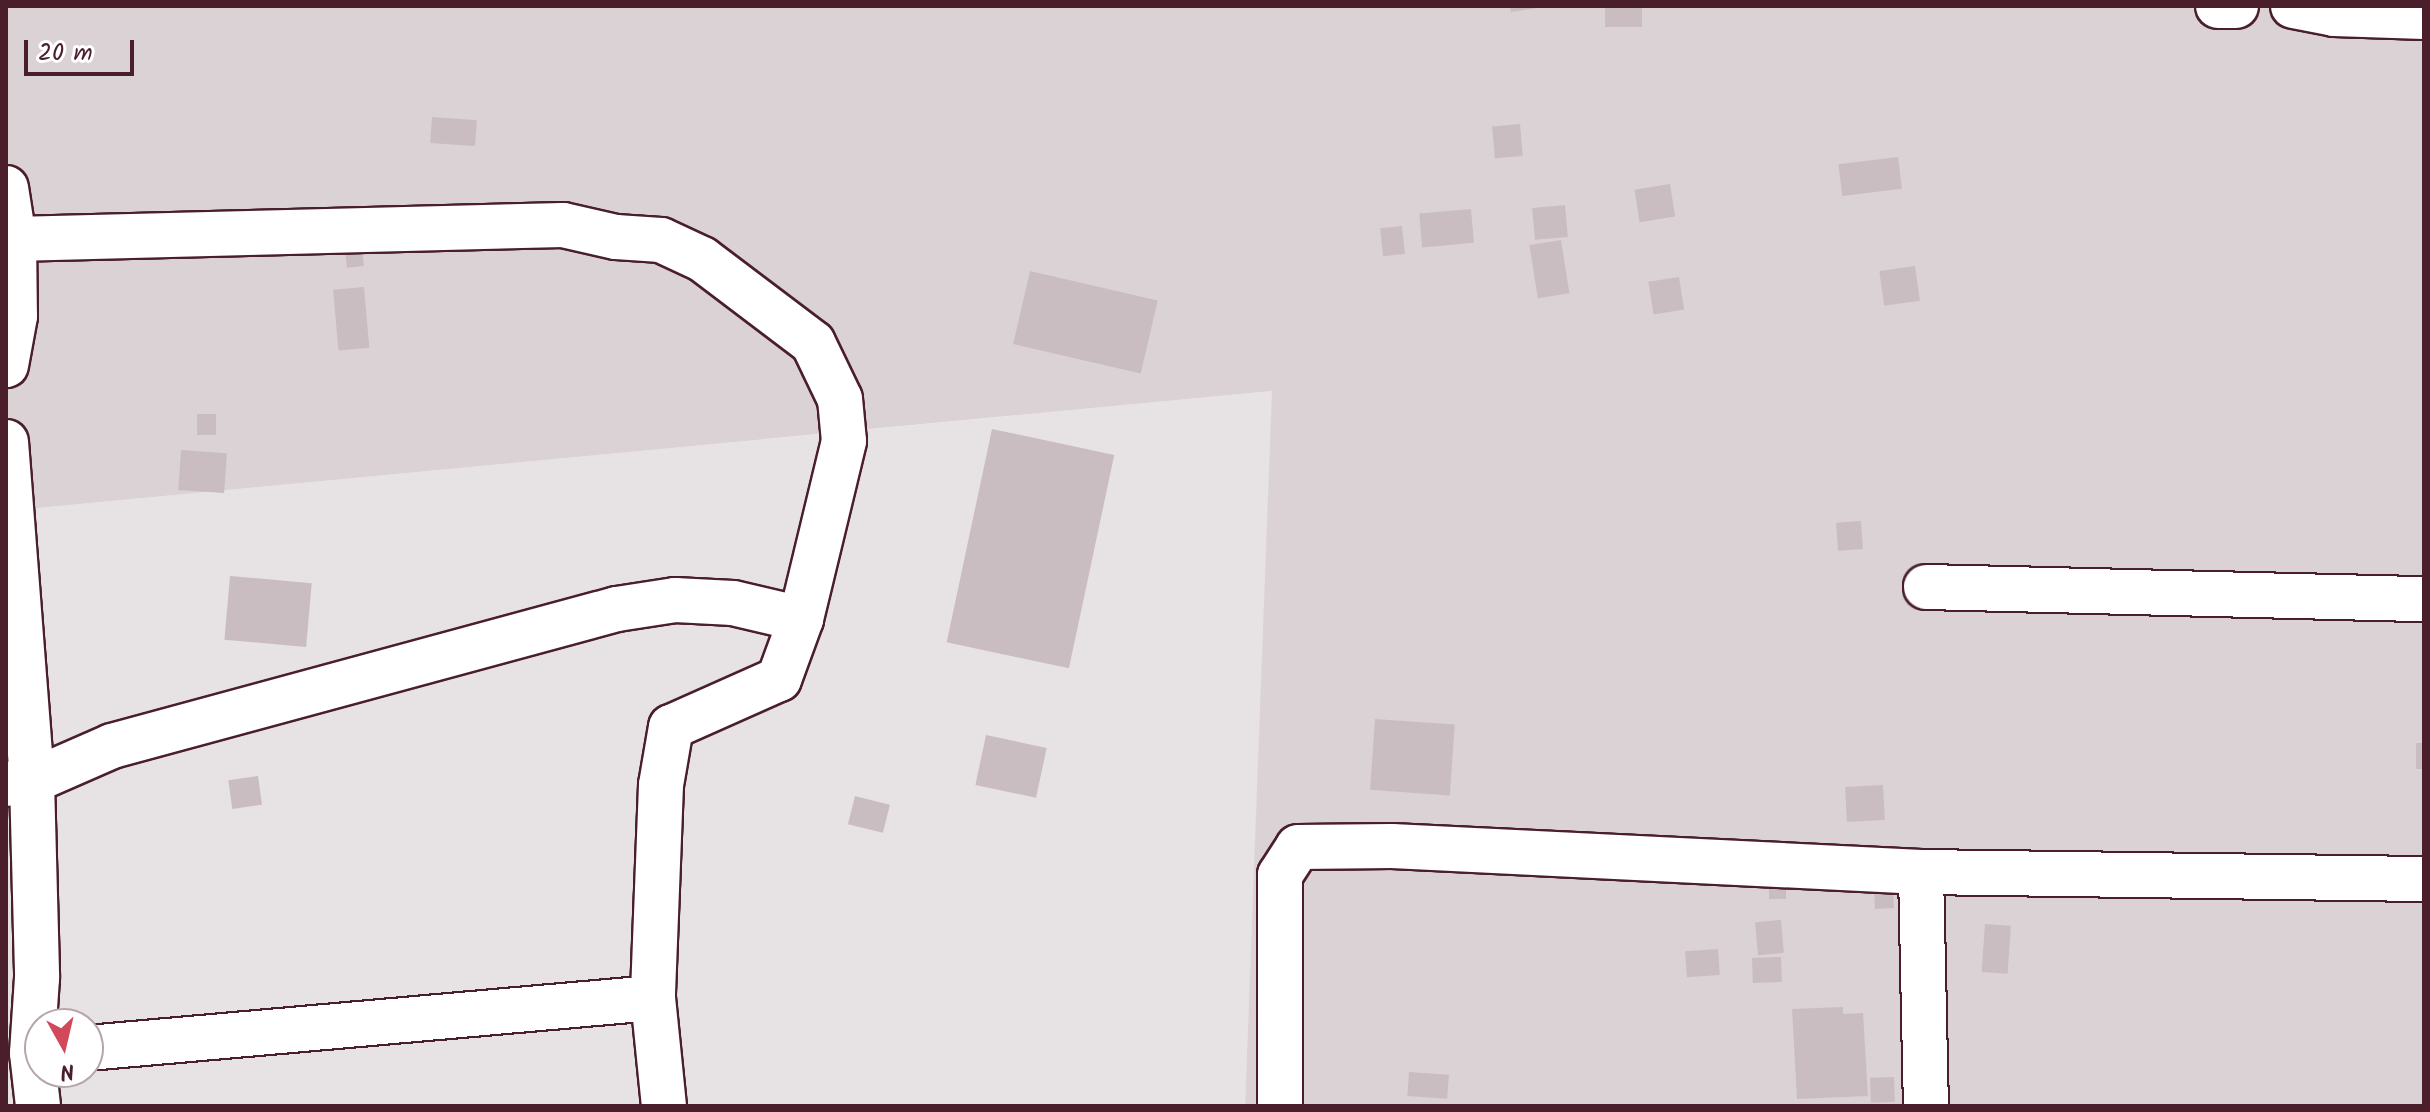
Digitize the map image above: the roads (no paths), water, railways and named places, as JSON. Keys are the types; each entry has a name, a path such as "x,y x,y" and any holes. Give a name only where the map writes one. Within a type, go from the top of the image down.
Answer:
{"street":[{"path":"2218,6 2236,6"},
{"path":"2293,6 2334,14 2424,17"},
{"path":"6,188 14,239 15,316 6,365"},
{"path":"14,239 563,225 616,237 661,240 702,259 813,343 840,399 844,441 801,619 779,679 671,727 661,785 653,998 664,1106"},
{"path":"6,442 19,783 37,978 33,1008"},
{"path":"1926,587 2424,599"},
{"path":"19,783 112,746 617,609 675,600 719,602 801,619"},
{"path":"1280,1106 1280,875 1298,847 1392,846 1921,872 2424,879"},
{"path":"1921,872 1926,1106"},
{"path":"104,1047 653,998"}]}
